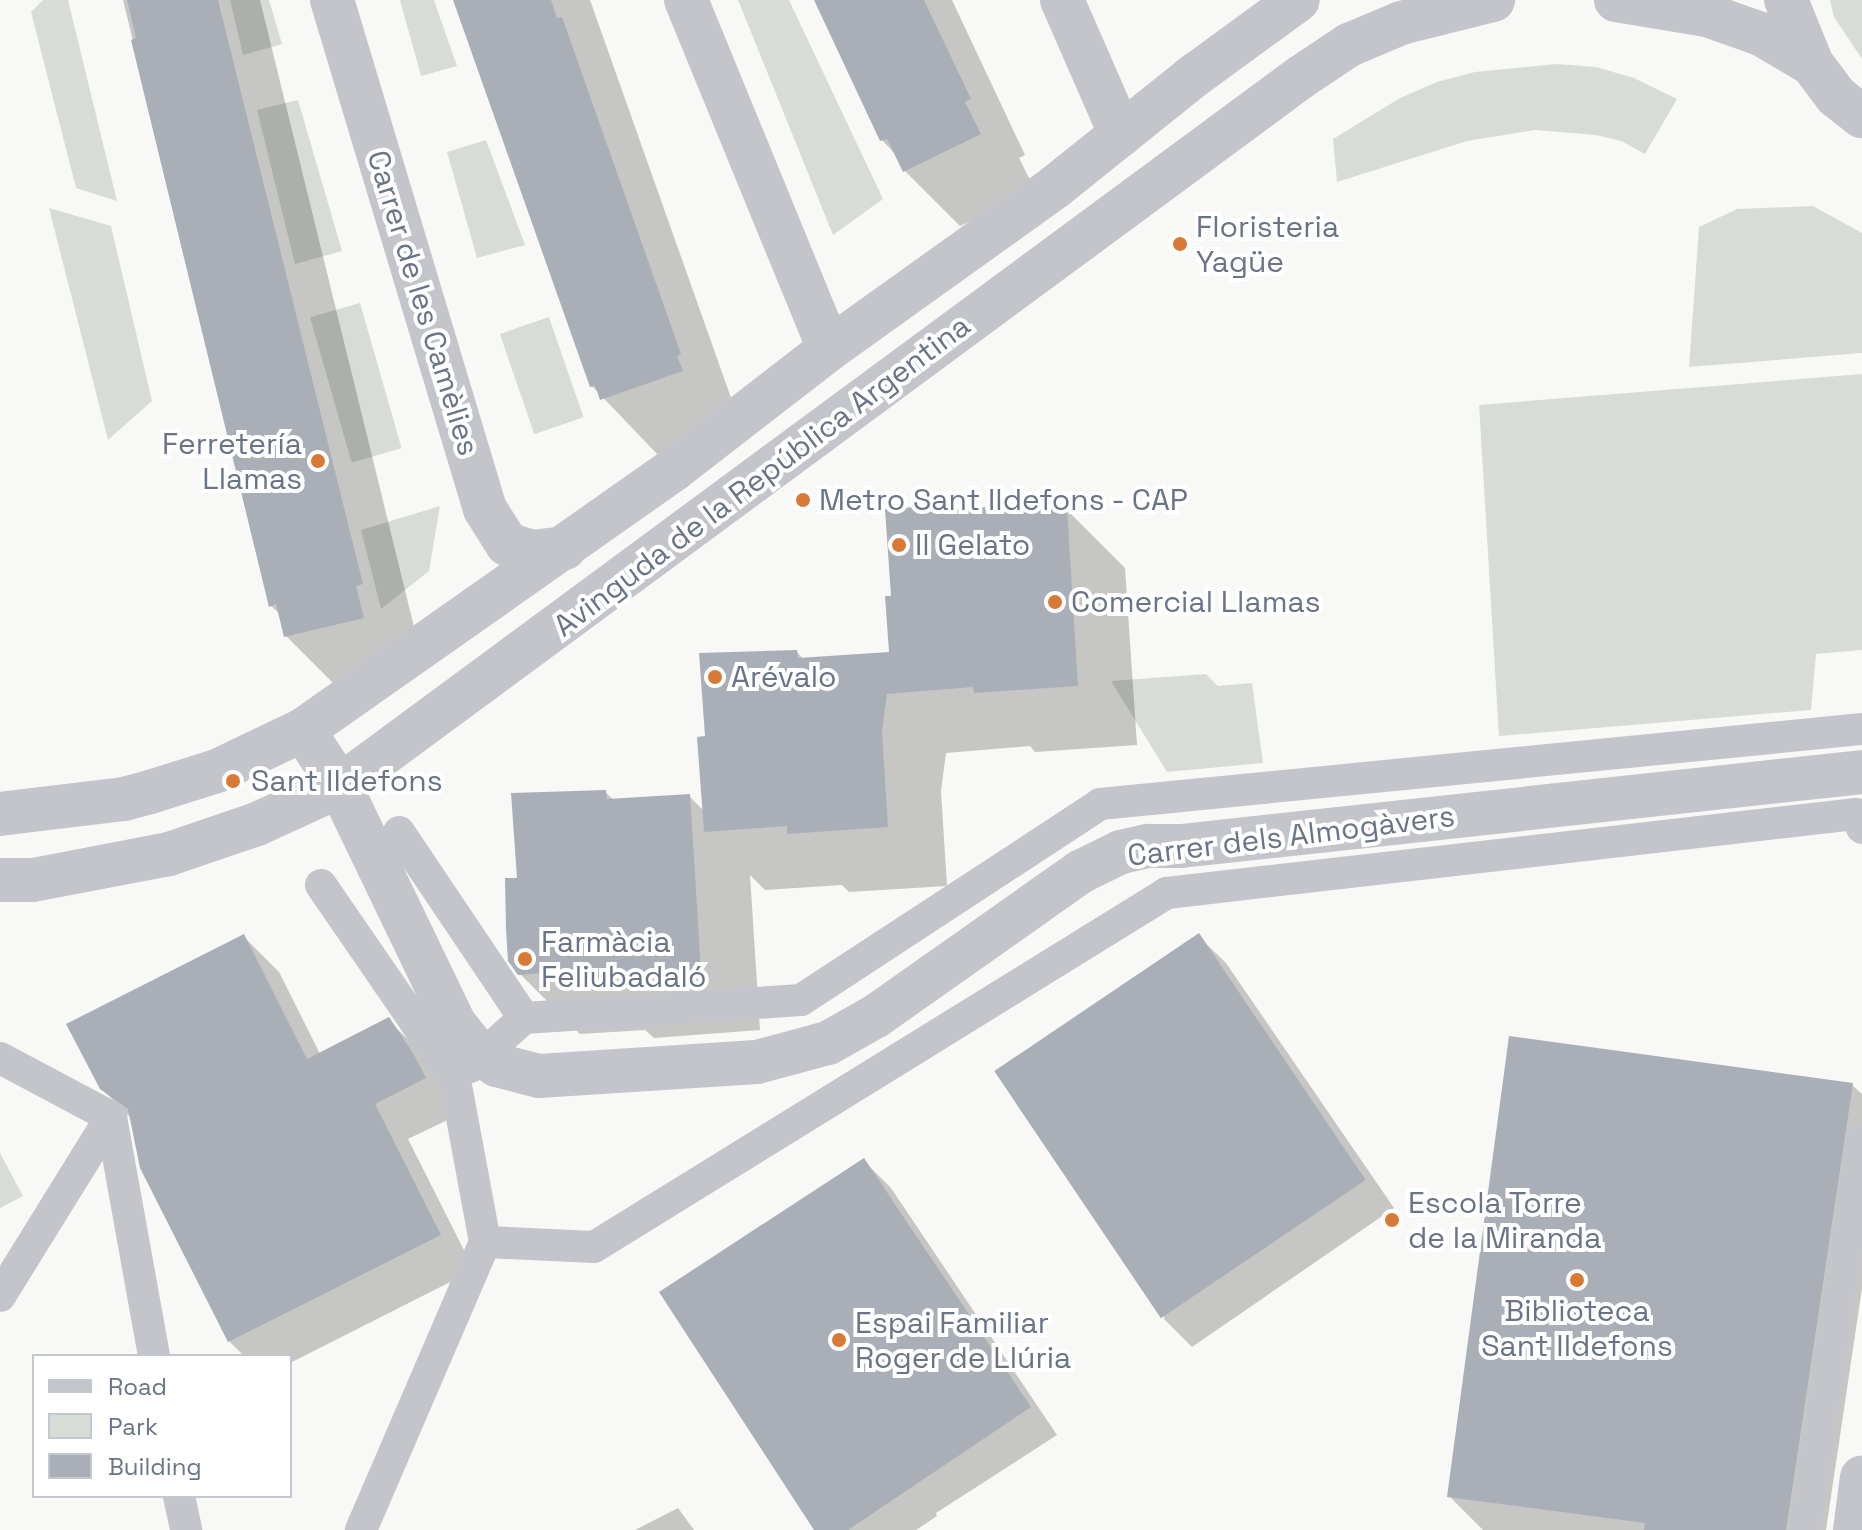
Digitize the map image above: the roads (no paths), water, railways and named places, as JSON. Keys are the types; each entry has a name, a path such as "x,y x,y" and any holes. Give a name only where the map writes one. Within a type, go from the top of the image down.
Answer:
{"street":[{"name":"Carrer de les Camèlies","path":"332,0 485,509 507,544 532,552 565,548"},
{"path":"686,0 829,349"},
{"path":"1062,0 1121,135"},
{"name":"Avinguda de la República Argentina","path":"0,814 124,799 150,792 217,771 303,730 428,644 469,611 565,548 1298,0"},
{"name":"Avinguda de la República Argentina","path":"0,880 33,880 169,854 257,824 340,786 1301,77 1349,45 1401,23 1493,0"},
{"path":"1616,0 1719,19 1761,34 1812,64"},
{"path":"1786,0 1812,64 1836,96 1862,116"},
{"path":"469,1067 524,1018 801,1000 1100,804 1862,729"},
{"name":"Carrer dels Almogàvers","path":"303,730 340,786 454,1023 469,1067 539,1076 757,1062 828,1043 876,1016 1080,872 1121,852 1148,846 1227,841 1862,772"},
{"path":"485,1242 594,1247 1167,893 1856,814 1862,828"},
{"path":"399,832 524,1018"},
{"path":"321,885 469,1067 485,1242 361,1530"},
{"path":"0,1058 111,1117"},
{"path":"0,1296 111,1117"},
{"path":"111,1117 154,1354"},
{"path":"1805,1530 1862,1141"},
{"path":"1855,1530 1862,1477"},
{"path":"179,1498 186,1530"}],"place":[{"name":"Floristeria Yagüe","path":"1180,244"},
{"name":"Ferretería Llamas","path":"318,461"},
{"name":"Metro Sant Ildefons - CAP","path":"803,500"},
{"name":"Il Gelato","path":"899,545"},
{"name":"Comercial Llamas","path":"1055,602"},
{"name":"Arévalo","path":"715,677"},
{"name":"Sant Ildefons","path":"233,781"},
{"name":"Farmàcia Feliubadaló","path":"525,959"},
{"name":"Escola Torre de la Miranda","path":"1392,1220"},
{"name":"Biblioteca Sant Ildefons","path":"1577,1280"},
{"name":"Espai Familiar Roger de Llúria","path":"839,1340"}]}
